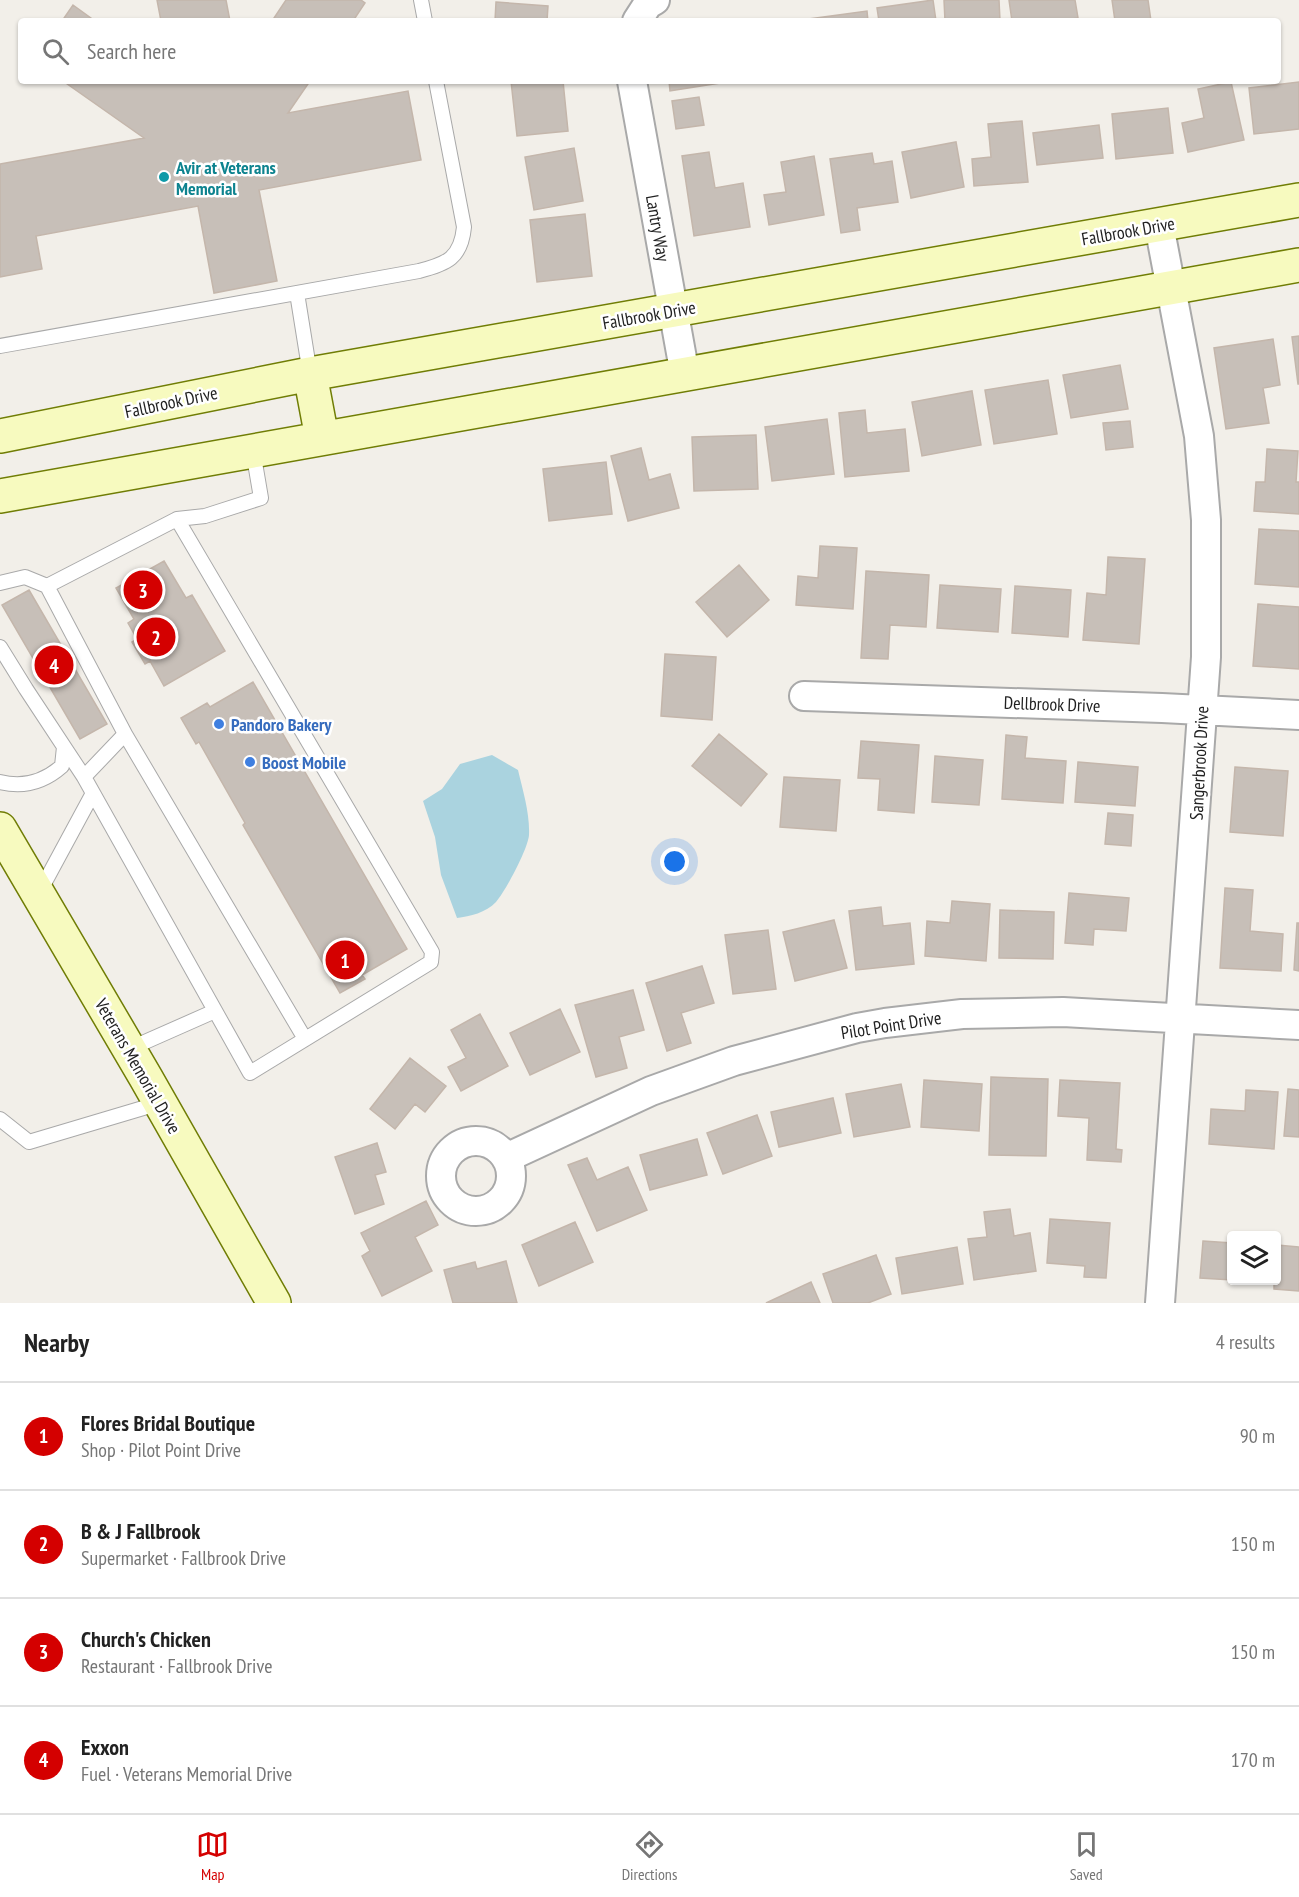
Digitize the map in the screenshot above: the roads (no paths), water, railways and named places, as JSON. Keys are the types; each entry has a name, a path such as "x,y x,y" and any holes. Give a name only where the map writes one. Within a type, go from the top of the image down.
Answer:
{"main road":[{"name":"Fallbrook Drive","path":"0,436 310,374 1299,200"},
{"path":"0,496 1299,265"},
{"path":"310,374 322,438"},
{"name":"Veterans Memorial Drive","path":"0,829 274,1303"}],"street":[{"path":"639,18 648,4 655,0"},
{"name":"Lantry Way","path":"633,84 685,375"},
{"name":"Sangerbrook Drive","path":"1159,225 1198,436 1206,520 1206,657 1160,1303"},
{"name":"Dellbrook Drive","path":"804,696 1299,715"},
{"name":"Pilot Point Drive","path":"506,1158 651,1091 734,1061 857,1028 885,1023 962,1014 1063,1012 1299,1025"}],"lane":[{"path":"421,0 424,18"},
{"path":"0,346 440,266 453,257 462,242 464,227 437,84"},
{"path":"297,293 310,374"},
{"path":"46,586 177,519 205,516 261,498 253,451"},
{"path":"0,647 84,777 250,1073 431,962 432,952 177,519"},
{"path":"0,583 25,577 46,586 125,734 305,1039"},
{"path":"84,777 125,734"},
{"path":"0,782 29,784 50,777 62,766 64,747"},
{"path":"38,894 93,793"},
{"path":"129,1049 215,1011"},
{"path":"0,1119 29,1142 160,1103"}],"water":[{"path":"492,755 518,770 526,802 528,841 516,870 496,902 483,911 457,918 441,875 435,837 423,801 442,789 460,764"}],"place":[{"name":"Avir at Veterans Memorial","path":"164,177"},
{"name":"Church's Chicken","path":"143,590"},
{"name":"B & J Fallbrook","path":"156,637"},
{"name":"Exxon","path":"54,665"},
{"name":"Pandoro Bakery","path":"219,724"},
{"name":"Boost Mobile","path":"250,762"},
{"name":"Flores Bridal Boutique","path":"345,960"}]}
